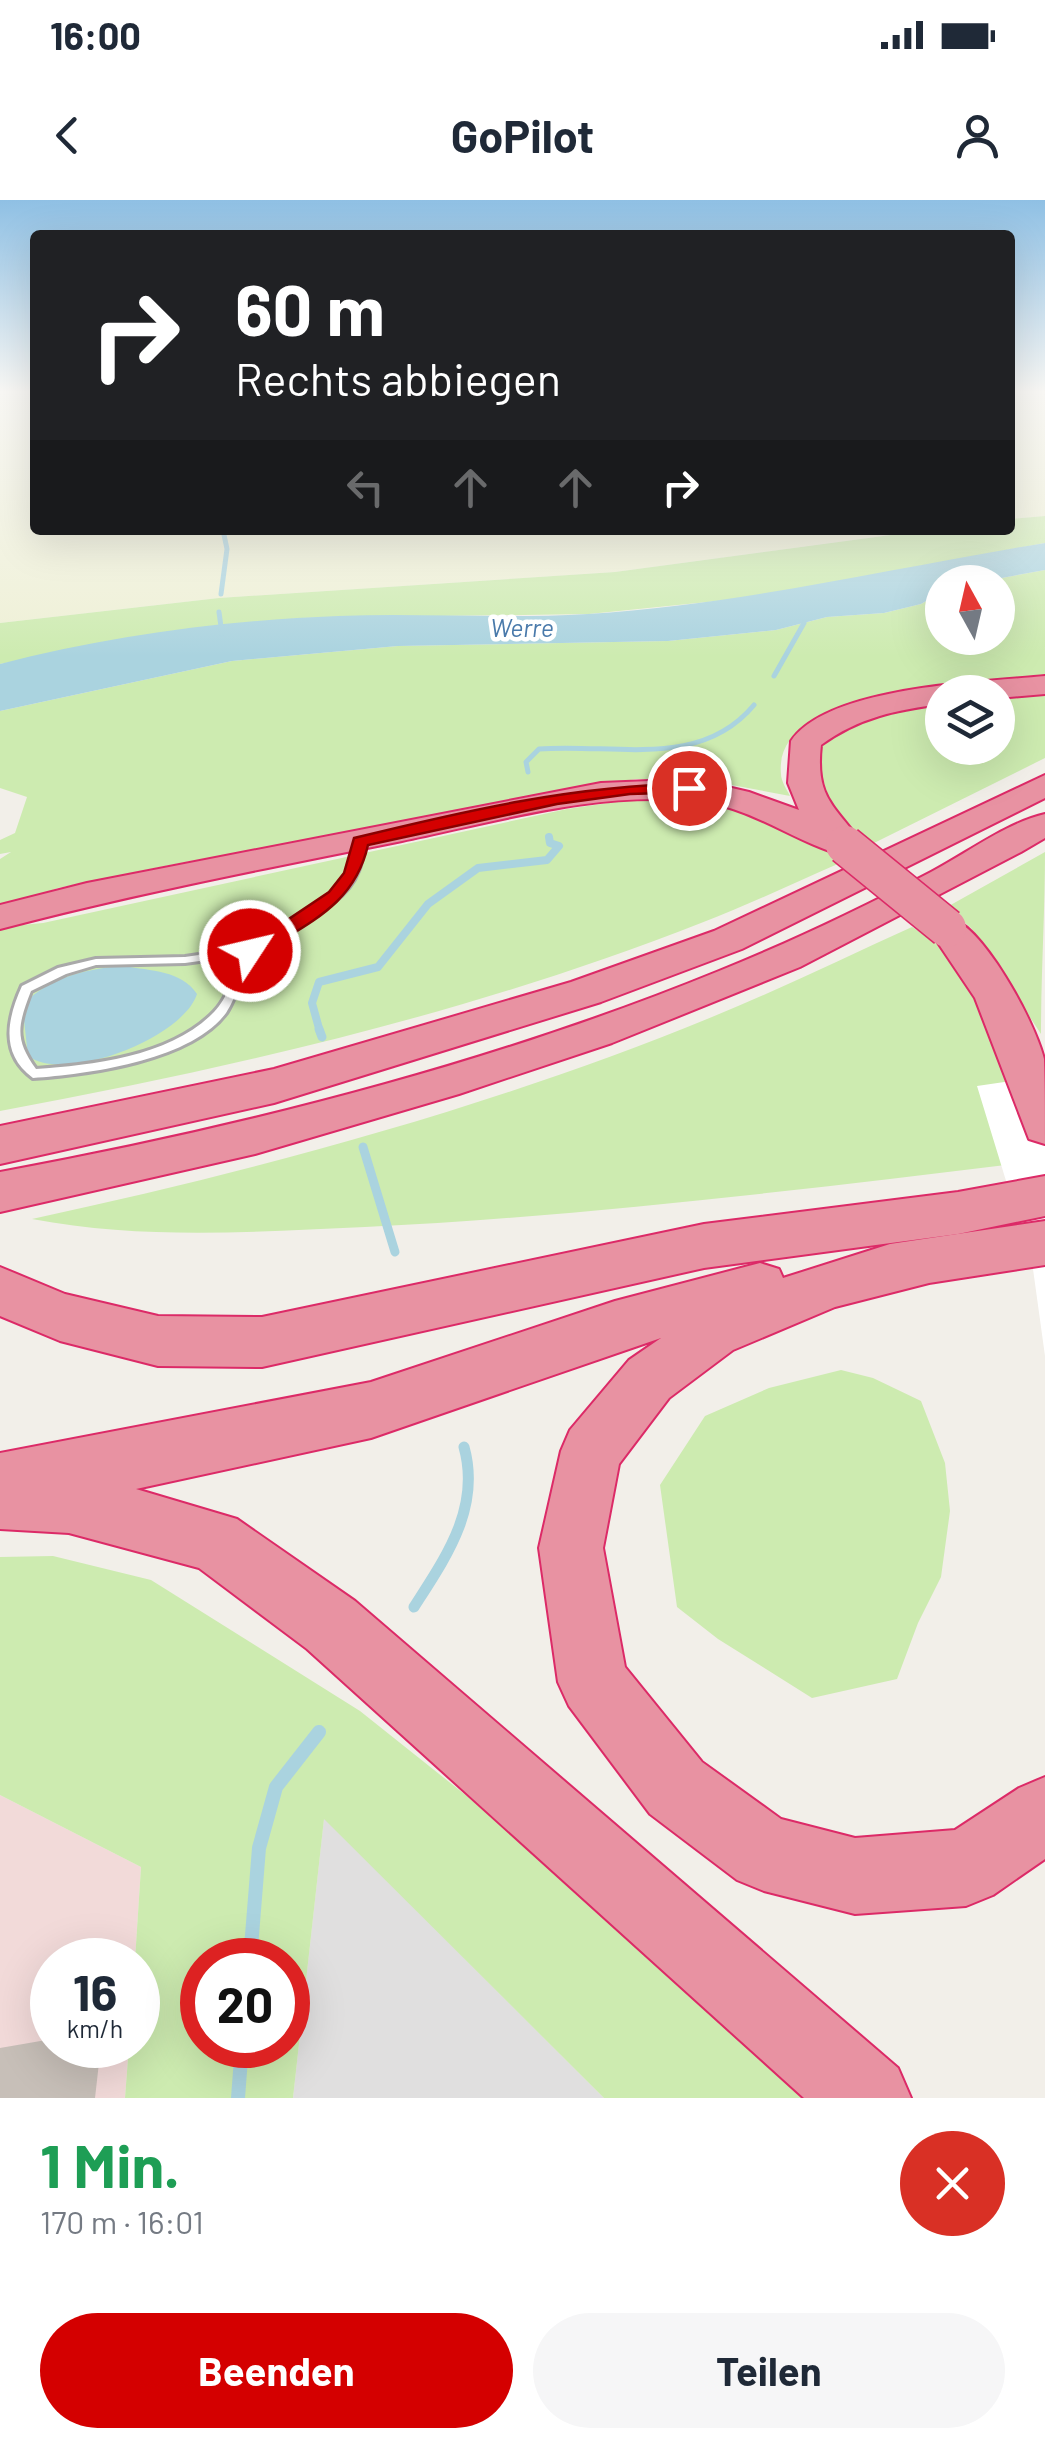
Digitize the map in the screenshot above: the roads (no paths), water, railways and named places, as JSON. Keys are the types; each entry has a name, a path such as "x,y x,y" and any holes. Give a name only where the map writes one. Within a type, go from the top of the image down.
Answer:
{"highway":[{"path":"1015,687 1045,684"},
{"path":"845,845 807,798 800,778 806,741 838,718 865,707 925,698"},
{"path":"0,1145 274,1086 586,992 728,940 1045,784"},
{"path":"0,917 87,894 557,800 630,789 689,788 734,796 795,817 845,845 947,928 990,981 1045,1126"},
{"path":"0,1192 290,1128 378,1104 588,1036 746,976 900,905 1045,824"},
{"path":"0,1291 60,1317 158,1340 262,1342 704,1246 958,1213 1045,1196"},
{"path":"0,1479 91,1468 370,1410 614,1326 767,1284 1045,1243"},
{"path":"923,1263 819,1290 714,1332 649,1378 591,1451 572,1548 593,1682 676,1788 764,1853 855,1876 966,1868 1045,1814"},
{"path":"0,1498 69,1502 215,1541 331,1624 868,2098"}],"lane":[{"path":"250,951 221,1013 185,1037 128,1061 76,1072 33,1074 15,1048 11,1036 26,989 62,971 96,962 185,960 250,951 335,896 353,873 360,841"}],"water":[{"name":"Werre","path":"1045,543 1045,570 1015,576 1015,565 925,565 925,602 884,613 827,617 776,630 668,641 398,646 232,661 0,711 0,664 125,638 296,618 588,614 760,594"},
{"path":"124,966 174,976 197,994 170,1026 121,1052 68,1064 45,1063 28,1056 24,1020 30,998 74,974"}],"waterway":[{"path":"221,594 227,549 224,535"},
{"path":"219,612 222,634"},
{"path":"774,676 804,623"},
{"path":"528,772 526,762 539,749 682,746 732,725 754,705"},
{"path":"320,1031 312,1003 319,982 378,967 428,904 478,868 547,860 559,846 550,843 549,837"},
{"path":"320,1031 322,1037"},
{"path":"363,1147 395,1252"},
{"path":"414,1607 448,1550 464,1511 468,1491 464,1447"},
{"path":"252,1938 259,1848 276,1787 319,1732"},
{"path":"238,2098 240,2068"}]}
